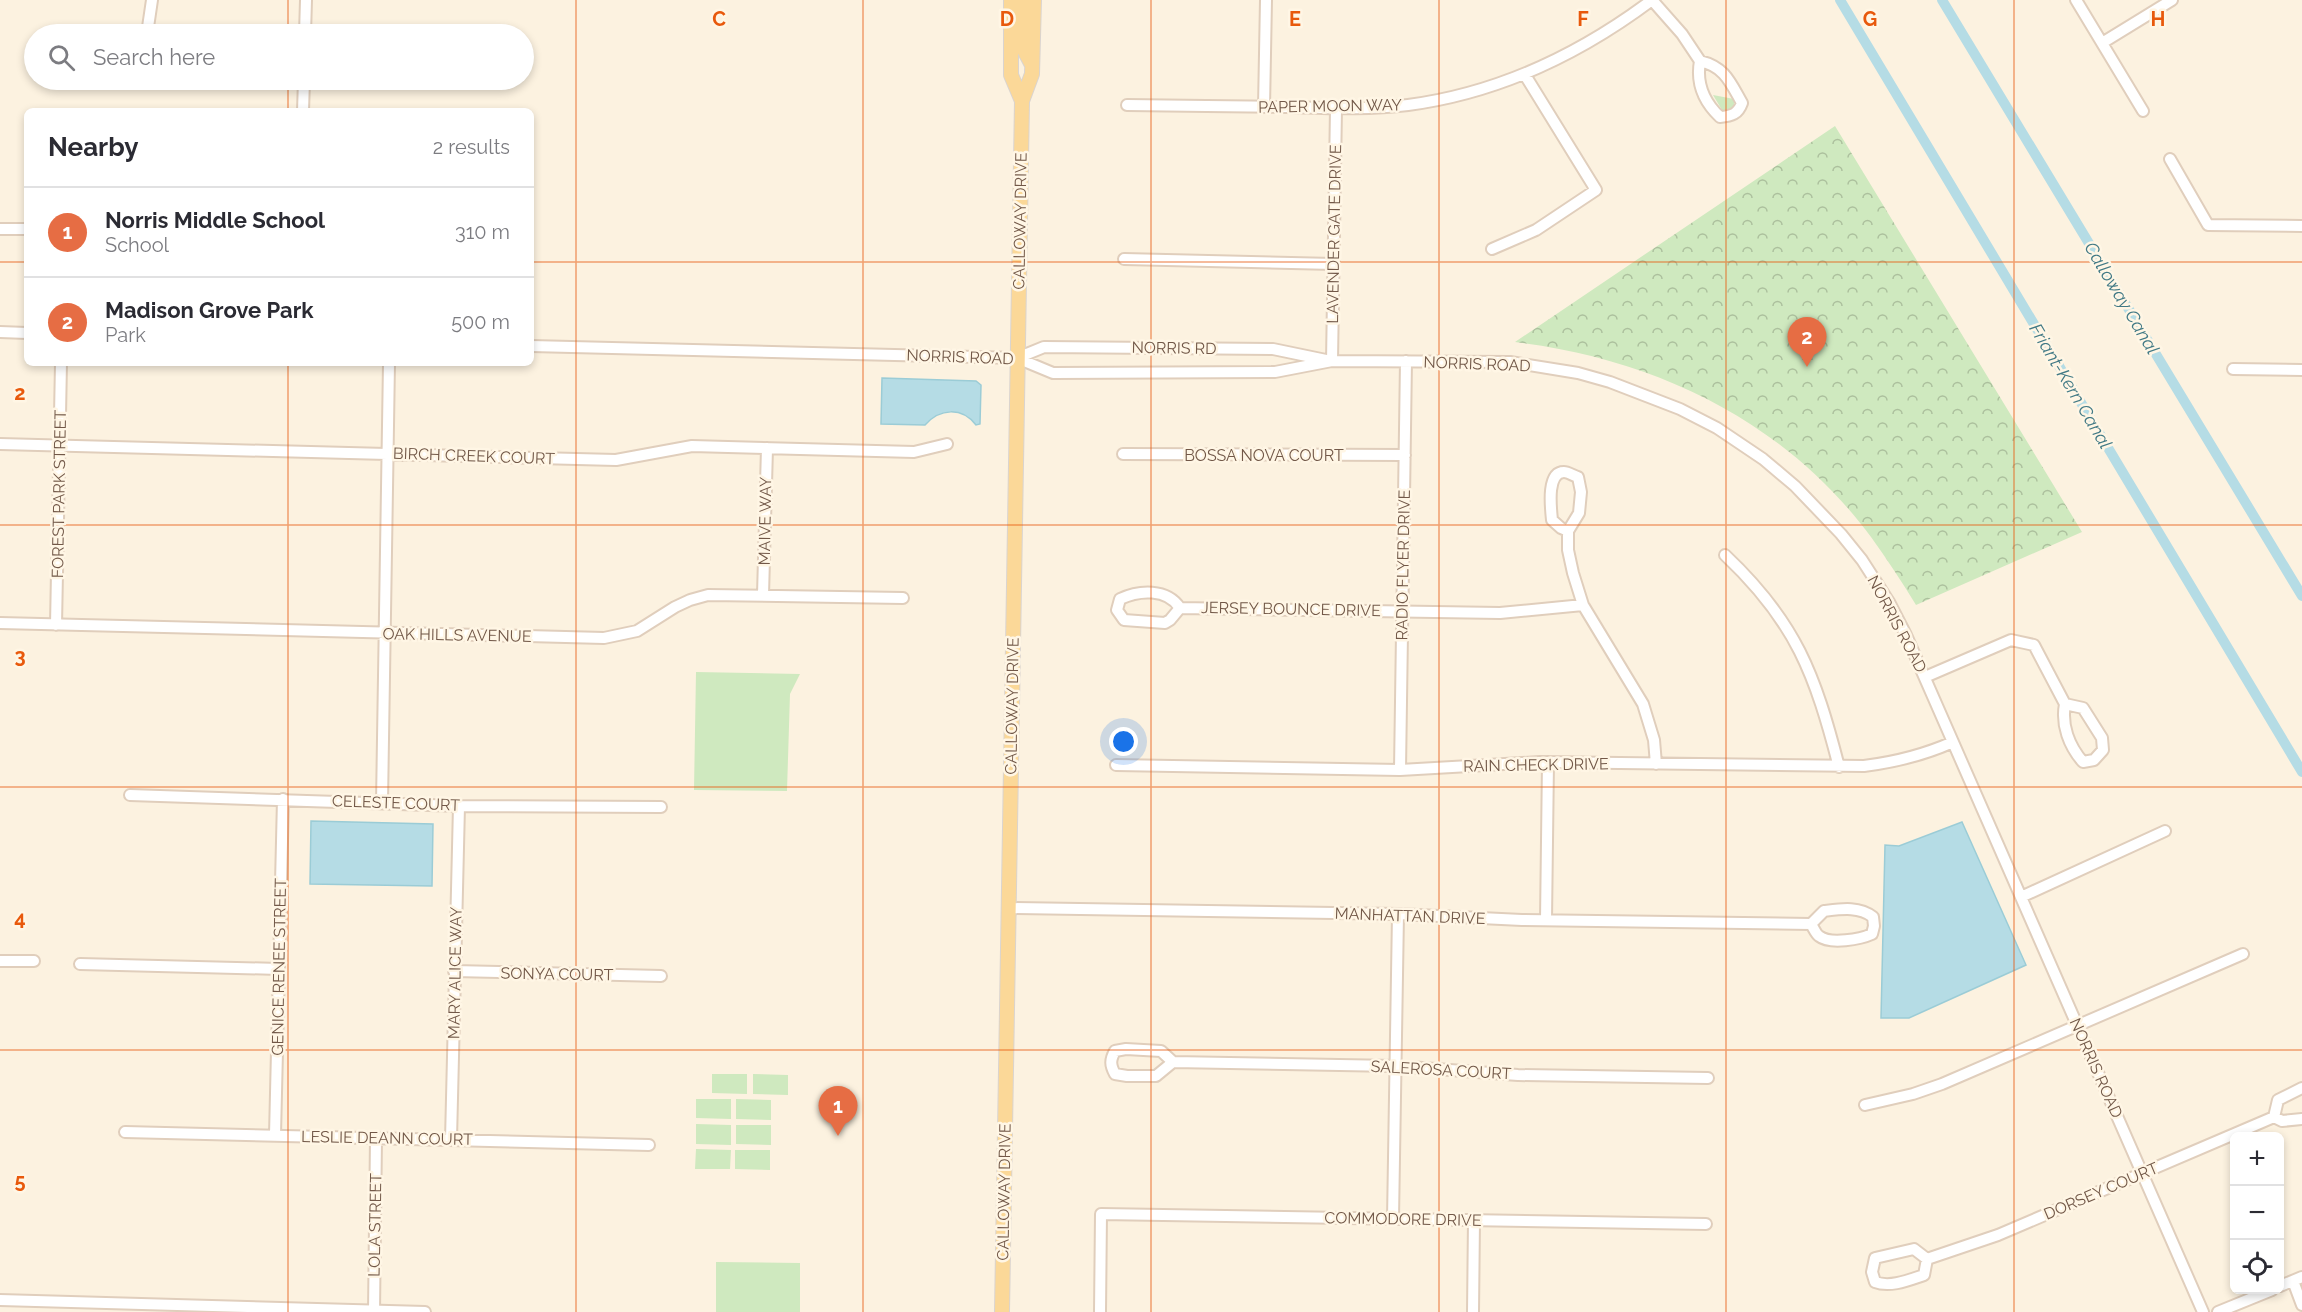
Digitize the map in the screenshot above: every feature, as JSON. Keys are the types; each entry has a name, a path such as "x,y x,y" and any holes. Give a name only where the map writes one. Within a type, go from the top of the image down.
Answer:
{"main road":[{"name":"CALLOWAY DRIVE","path":"1011,0 1011,75 1022,101"},
{"path":"1022,0 1022,46 1032,65"},
{"name":"CALLOWAY DRIVE","path":"1002,1312 1022,101 1032,74 1034,0"}],"street":[{"path":"148,24 152,0"},
{"path":"305,24 306,0"},
{"path":"1264,107 1266,0"},
{"path":"1652,0 1682,34 1700,61 1698,76 1700,85 1712,109 1720,117 1731,116 1739,111 1742,103 1722,71 1713,64 1700,61"},
{"name":"PAPER MOON WAY","path":"1127,105 1336,108 1409,105 1450,98 1525,75 1593,41 1652,0"},
{"path":"2076,0 2143,111"},
{"path":"2102,43 2172,0"},
{"path":"1492,249 1536,230 1596,190 1525,75"},
{"path":"303,108 304,90"},
{"name":"LAVENDER GATE DRIVE","path":"1332,361 1336,108"},
{"path":"2170,159 2208,225 2302,226"},
{"path":"0,229 24,229"},
{"path":"1124,259 1334,264"},
{"path":"0,332 24,333"},
{"name":"NORRIS ROAD","path":"534,346 1017,358 1053,373 1275,372 1332,361 1510,362 1578,373 1650,395 1717,428 1756,454 1795,486 1841,534 1862,560 1889,602 1953,742 2203,1312"},
{"name":"NORRIS RD","path":"1017,358 1044,347 1273,349 1332,361"},
{"name":"RADIO FLYER DRIVE","path":"1400,770 1406,361"},
{"name":"FOREST PARK STREET","path":"56,625 61,366"},
{"path":"382,802 389,366"},
{"path":"2232,369 2302,370"},
{"name":"BIRCH CREEK COURT","path":"0,444 616,460 692,446 914,452 947,444"},
{"name":"MAIVE WAY","path":"763,595 767,448"},
{"name":"BOSSA NOVA COURT","path":"1123,454 1405,455"},
{"path":"1568,531 1552,520 1550,501 1552,481 1558,474 1565,472 1578,477 1581,492 1579,513 1576,522 1568,531 1568,550 1583,605 1643,704 1654,740 1656,764"},
{"path":"1725,555 1765,596 1796,642 1819,692 1839,767"},
{"name":"JERSEY BOUNCE DRIVE","path":"1150,593 1166,595 1174,599 1180,608 1165,623 1124,620 1117,610 1120,599 1130,594 1150,593"},
{"name":"OAK HILLS AVENUE","path":"0,623 604,638 637,631 690,600 724,594 903,598"},
{"name":"JERSEY BOUNCE DRIVE","path":"1180,608 1500,613 1583,605"},
{"path":"1924,677 2011,640 2034,645 2065,704 2062,718 2074,752 2084,762 2094,760 2103,750 2102,738 2083,708 2065,704"},
{"name":"RAIN CHECK DRIVE","path":"1116,765 1400,770 1548,762 1839,767 1893,762 1921,755 1953,742"},
{"path":"1546,920 1548,762"},
{"name":"CELESTE COURT","path":"130,795 459,806 661,807"},
{"name":"GENICE RENEE STREET","path":"274,1135 283,799"},
{"name":"MARY ALICE WAY","path":"451,1140 459,806"},
{"path":"2021,897 2164,831"},
{"name":"MANHATTAN DRIVE","path":"1009,908 1811,924"},
{"path":"1846,909 1864,910 1872,917 1874,926 1872,934 1861,939 1827,940 1819,936 1811,924 1824,911 1846,909"},
{"path":"1393,1219 1398,914"},
{"path":"1865,1105 1913,1094 1942,1084 2243,954"},
{"path":"0,961 34,962"},
{"path":"80,964 279,969"},
{"name":"SONYA COURT","path":"454,971 661,976"},
{"name":"SALEROSA COURT","path":"1173,1062 1161,1051 1126,1049 1115,1051 1111,1058 1111,1066 1115,1074 1127,1076 1156,1076 1173,1062 1395,1066 1518,1075 1708,1078"},
{"path":"2274,1117 2278,1100 2302,1088"},
{"name":"DORSEY COURT","path":"1927,1259 1998,1235 2274,1117 2282,1121 2302,1119"},
{"name":"LESLIE DEANN COURT","path":"125,1132 649,1145"},
{"name":"LOLA STREET","path":"374,1311 376,1138"},
{"name":"COMMODORE DRIVE","path":"1100,1312 1101,1214 1706,1224"},
{"path":"1473,1312 1474,1220"},
{"path":"1914,1248 1927,1259 1924,1275 1883,1285 1875,1282 1872,1272 1875,1258 1914,1248"},
{"path":"2284,1284 2298,1279 2302,1305"},
{"path":"2218,1312 2262,1294"},
{"path":"0,1300 50,1307 425,1312"}],"green space":[{"path":"1713,95 1734,99 1734,107 1730,111 1722,110"},
{"path":"1835,126 2082,532 1916,605 1871,537 1837,496 1799,460 1758,429 1714,402 1618,363 1515,342"},
{"path":"696,672 800,674 790,694 787,791 694,790"},
{"path":"712,1074 747,1074 747,1094 712,1093"},
{"path":"753,1074 788,1075 788,1095 753,1094"},
{"path":"696,1099 731,1099 731,1119 696,1118"},
{"path":"736,1099 771,1100 771,1120 736,1119"},
{"path":"696,1124 731,1125 731,1145 696,1144"},
{"path":"736,1125 771,1125 771,1145 736,1144"},
{"path":"696,1149 731,1150 730,1169 695,1169"},
{"path":"735,1150 770,1150 770,1170 735,1169"},
{"path":"716,1262 800,1263 800,1312 716,1312"}],"water":[{"path":"882,378 976,381 981,385 980,424 976,425 964,415 951,412 937,415 925,425 881,424"},
{"path":"311,821 433,824 432,886 310,884"},
{"path":"1962,822 2026,965 1909,1018 1881,1018 1885,845 1899,846"}],"waterway":[{"name":"Friant-Kern Canal","path":"1840,0 2302,772"},
{"name":"Calloway Canal","path":"1942,0 2302,596"}],"place":[{"name":"Madison Grove Park","path":"1807,367"},
{"name":"Norris Middle School","path":"838,1136"}]}
